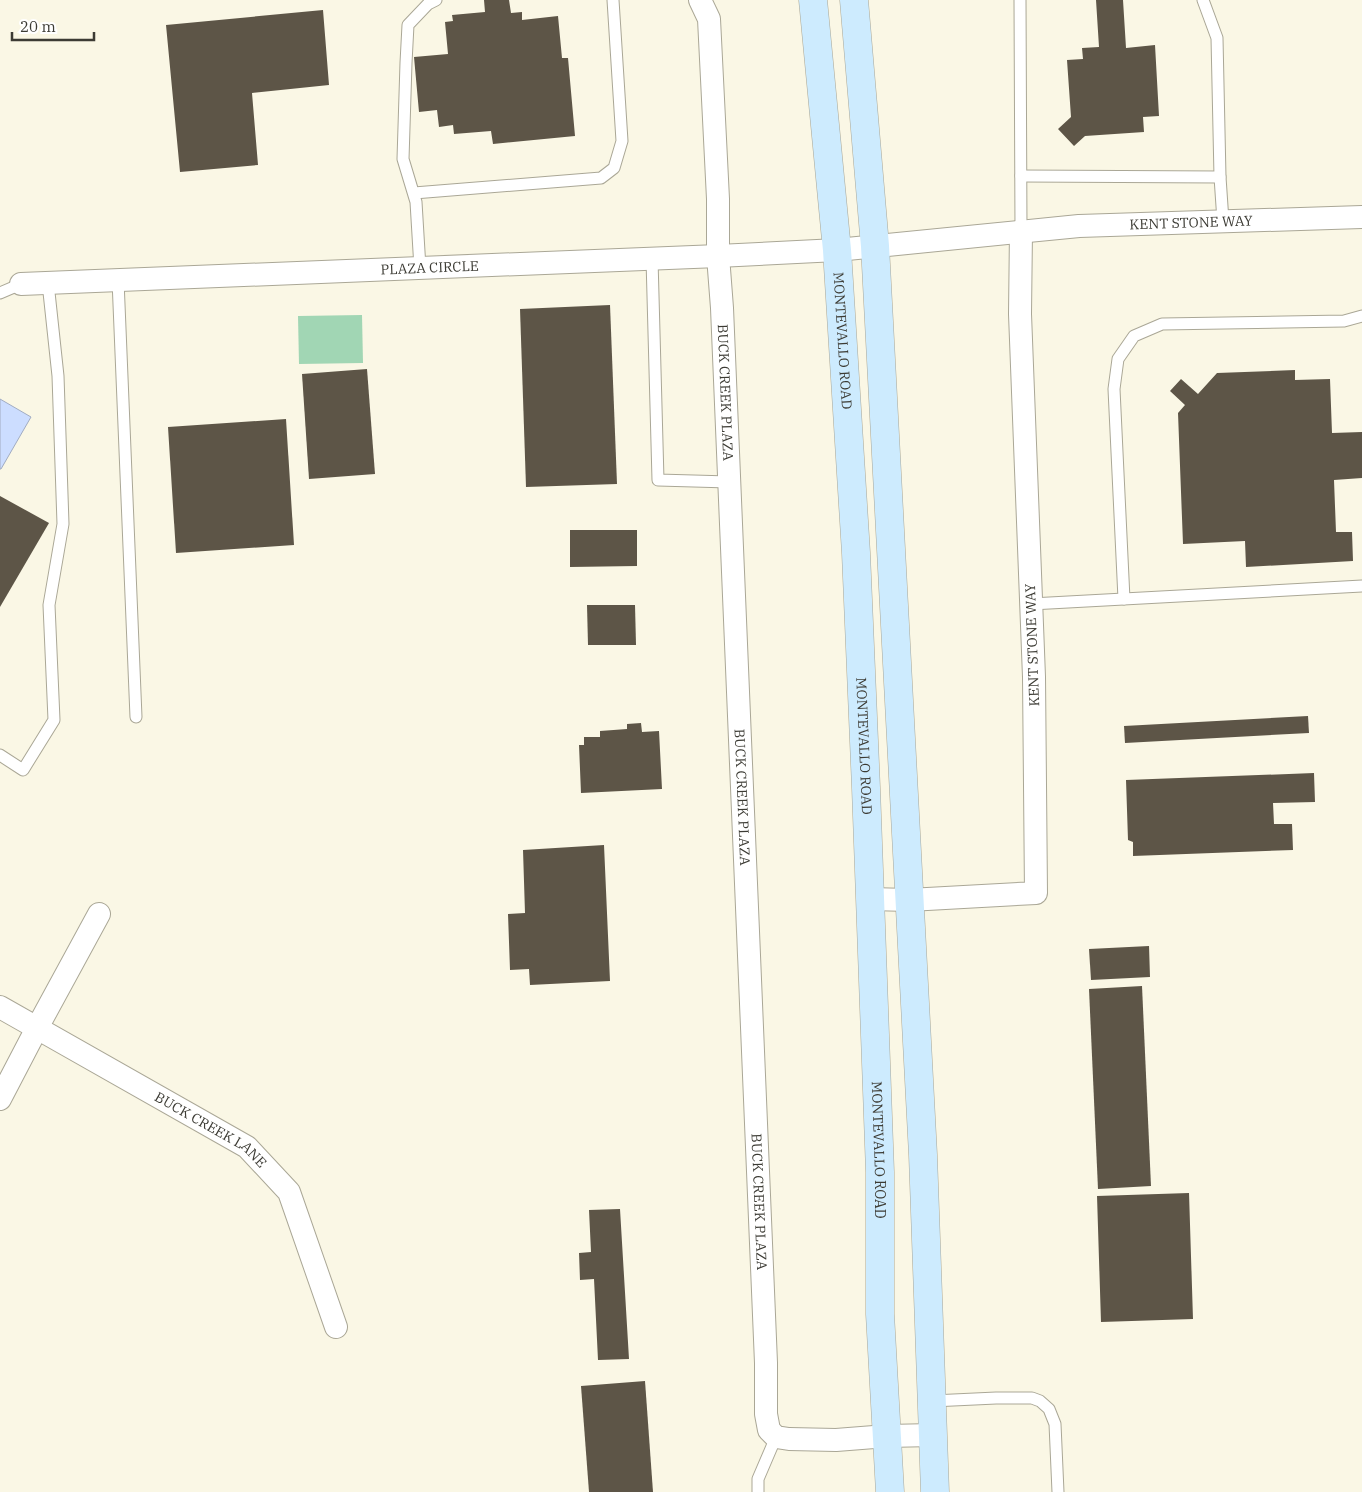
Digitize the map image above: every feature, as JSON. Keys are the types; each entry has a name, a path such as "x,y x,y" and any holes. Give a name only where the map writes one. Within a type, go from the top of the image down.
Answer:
{"main road":[{"name":"MONTEVALLO ROAD","path":"812,0 837,250 856,553 880,1172 880,1314 890,1492"},
{"path":"854,0 875,246 923,1155 935,1492"}],"street":[{"name":"BUCK CREEK PLAZA","path":"700,0 709,19 718,199 718,256 722,308 765,1343 766,1414 769,1430 776,1436"},
{"name":"KENT STONE WAY","path":"837,250 1079,226 1362,217"},
{"name":"KENT STONE WAY","path":"870,899 909,900 1036,893 1034,677 1020,314 1021,231"},
{"name":"PLAZA CIRCLE","path":"20,284 837,250"},
{"path":"0,1099 99,914"},
{"name":"BUCK CREEK LANE","path":"0,1007 247,1147 289,1192 336,1327"},
{"path":"776,1436 790,1439 836,1440 933,1435"}],"lane":[{"path":"420,268 416,202 403,158 408,25 428,4 436,0"},
{"path":"414,193 601,178 614,168 622,141 613,0"},
{"path":"1020,0 1021,231"},
{"path":"1203,0 1216,38 1223,221"},
{"path":"1021,176 1220,177"},
{"path":"652,259 658,480 729,482"},
{"path":"118,280 136,716"},
{"path":"0,755 24,770 54,720 49,605 63,524 58,376 48,283"},
{"path":"0,293 20,284"},
{"path":"1124,599 1114,389 1118,359 1134,336 1162,324 1344,322 1362,316"},
{"path":"1031,604 1362,586"},
{"path":"932,1401 996,1398 1032,1398 1040,1401 1049,1408 1055,1424 1058,1492"},
{"path":"758,1492 758,1479 776,1436"}],"green space":[{"path":"362,315 363,363 299,364 298,316"}],"water":[{"path":"0,399 31,417 1,469 0,469"}],"building":[{"path":"484,0 509,0 511,13 522,12 522,20 558,16 562,58 568,58 575,136 493,144 491,131 454,134 453,125 439,127 437,110 419,112 414,57 448,54 445,22 453,21 452,15 485,12"},
{"path":"1096,0 1123,0 1126,48 1155,45 1159,116 1143,117 1144,132 1085,136 1074,146 1058,129 1071,117 1067,60 1083,59 1082,48 1099,47"},
{"path":"323,10 329,85 252,93 258,165 180,172 166,25"},
{"path":"610,305 617,484 526,487 520,309"},
{"path":"367,369 375,474 309,479 302,374"},
{"path":"1295,370 1295,380 1330,379 1332,433 1362,432 1362,478 1334,480 1336,532 1352,532 1353,561 1246,567 1245,541 1183,544 1178,413 1185,405 1170,391 1181,379 1198,394 1217,373"},
{"path":"286,419 294,545 176,553 168,427"},
{"path":"0,496 49,523 0,607"},
{"path":"570,530 637,530 637,566 570,567"},
{"path":"587,605 635,605 636,645 588,645"},
{"path":"1308,716 1309,733 1125,743 1124,726"},
{"path":"641,723 642,732 659,731 662,789 581,793 579,745 584,745 584,737 600,737 600,731 627,729 627,724"},
{"path":"1314,773 1315,802 1273,803 1274,824 1292,824 1293,850 1133,856 1133,842 1128,840 1126,780"},
{"path":"604,845 610,981 530,985 529,969 510,970 508,914 525,913 523,850"},
{"path":"1149,946 1150,977 1091,980 1089,949"},
{"path":"1142,986 1151,1186 1098,1189 1089,989"},
{"path":"1189,1193 1193,1319 1101,1322 1097,1196"},
{"path":"620,1209 629,1359 598,1360 594,1279 580,1280 579,1253 591,1252 589,1210"},
{"path":"645,1381 653,1492 589,1492 581,1386"}]}
